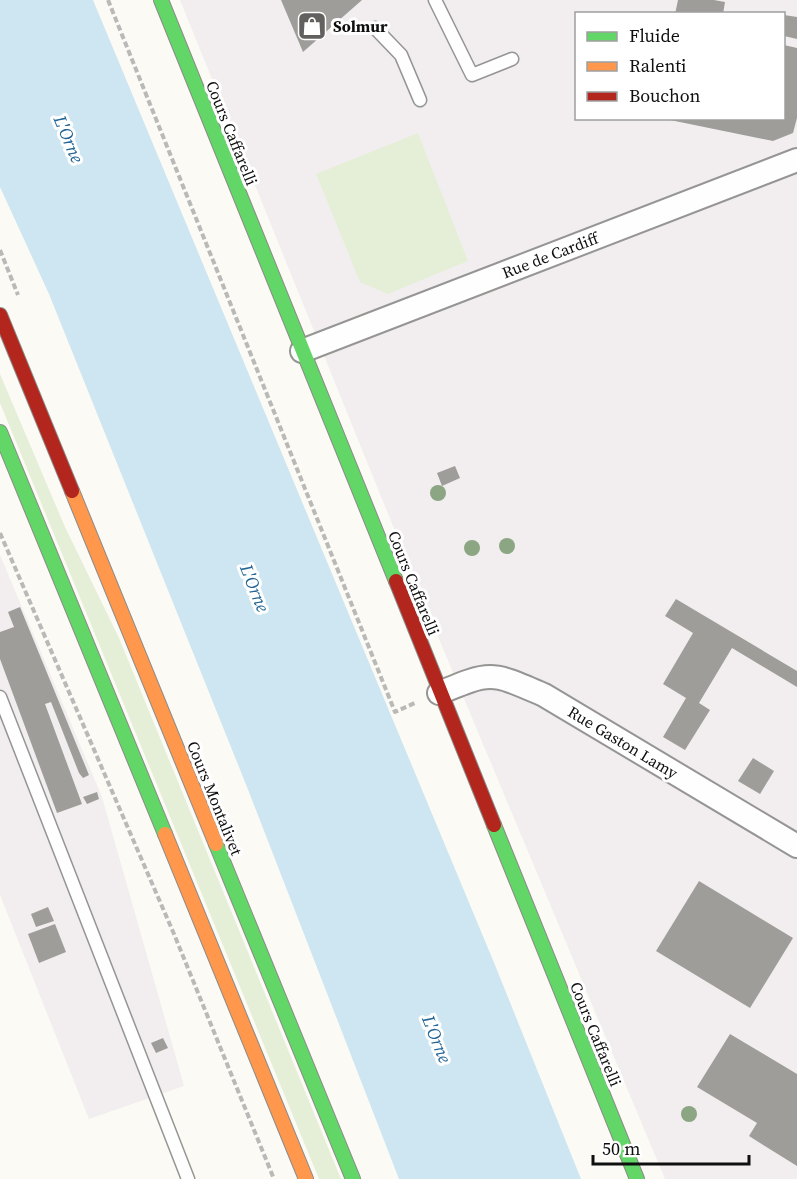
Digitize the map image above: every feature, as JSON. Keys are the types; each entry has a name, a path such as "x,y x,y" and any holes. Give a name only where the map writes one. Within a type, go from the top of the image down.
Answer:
{"main road":[{"name":"Cours Caffarelli","path":"161,0 637,1179"},
{"name":"Cours Montalivet","path":"0,315 353,1179"},
{"path":"0,432 306,1179"}],"street":[{"name":"Rue de Cardiff","path":"303,351 797,160"},
{"name":"Rue Gaston Lamy","path":"439,693 488,675 510,680 536,691 797,846"}],"lane":[{"path":"435,0 472,75 512,59"},
{"path":"375,28 401,55 420,100"},
{"path":"27,422 47,429"},
{"path":"0,697 188,1179"}],"path":[{"path":"108,0 395,712"},
{"path":"0,533 174,934 274,1179"}],"shaded area":[{"path":"180,0 797,0 797,1179 665,1179 429,615"},
{"path":"0,555 102,797 184,1086 89,1119 0,895"}],"green space":[{"path":"418,133 468,261 388,294 360,282 316,174"},
{"path":"0,374 65,527 119,638 341,1179 319,1179 0,403"}],"water":[{"name":"L'Orne","path":"0,0 93,0 495,965 581,1179 399,1179 247,787 49,294 0,187"}],"building":[{"name":"Solmur","path":"281,0 362,0 303,52"},
{"path":"678,0 725,2 723,12 675,12"},
{"path":"785,15 797,17 797,39 785,36"},
{"path":"785,45 797,48 797,118 793,133 773,141 670,120 785,120"},
{"path":"455,466 460,478 442,486 437,473"},
{"path":"676,599 797,671 797,687 732,648 699,703 710,710 685,750 663,737 686,698 663,684 693,633 665,616"},
{"path":"20,607 89,775 83,778 79,773 51,702 45,704 82,804 57,813 0,659 0,632 14,627 8,612"},
{"path":"753,758 774,771 760,794 738,781"},
{"path":"97,792 99,799 87,804 83,797"},
{"path":"699,881 793,938 750,1008 656,951"},
{"path":"48,907 54,921 36,927 31,914"},
{"path":"55,924 66,952 39,963 28,934"},
{"path":"730,1034 797,1074 797,1166 749,1136 757,1123 697,1087"},
{"path":"163,1038 168,1048 156,1053 151,1043"}],"traffic: fast":[{"path":"161,0 396,581"},
{"path":"0,432 165,834"},
{"path":"494,825 637,1179"},
{"path":"216,844 353,1179"}],"traffic: slow":[{"path":"72,491 216,844"},
{"path":"165,834 306,1179"}],"traffic: jam":[{"path":"0,315 72,491"},
{"path":"396,581 494,825"}],"place":[{"name":"Solmur","path":"312,26"}]}
